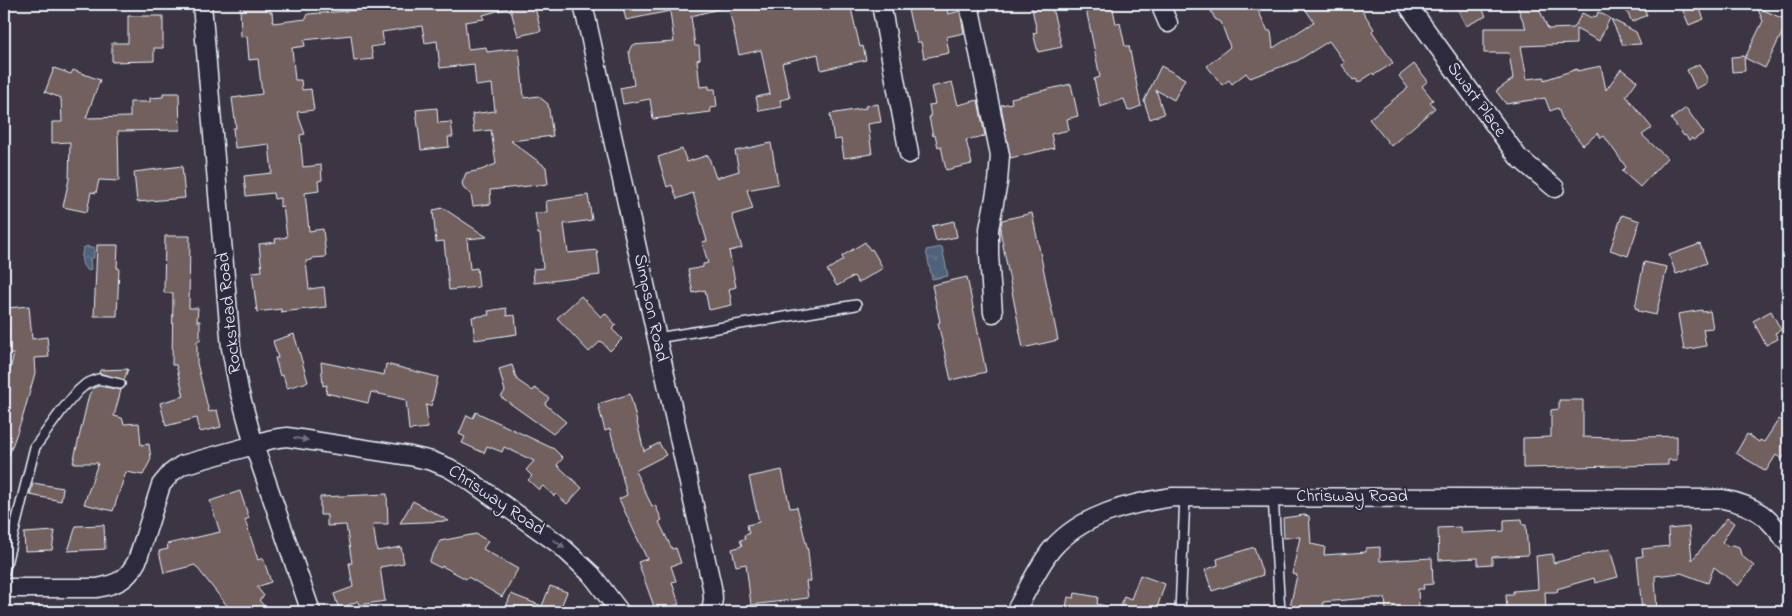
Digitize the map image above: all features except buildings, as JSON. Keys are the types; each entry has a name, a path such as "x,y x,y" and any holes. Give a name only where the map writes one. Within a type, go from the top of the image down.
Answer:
{"street":[{"name":"Rockstead Road","path":"202,4 231,348 239,390 254,445 311,612"},
{"name":"Simpson Road","path":"583,4 712,587 711,612"},
{"path":"881,4 909,154"},
{"path":"969,4 1000,155 998,182 989,229 988,255 993,313"},
{"path":"1160,4 1168,23"},
{"name":"Swart Place","path":"1407,4 1518,157 1555,188"},
{"name":"Chrisway Road","path":"4,588 97,588 122,580 131,573 137,561 161,485 171,473 182,465 274,438 287,437 410,456 432,461 449,468 469,480 560,545 591,574 620,612"},
{"name":"Chrisway Road","path":"1015,612 1051,551 1072,530 1087,521 1120,508 1156,499 1186,496 1723,499 1738,502 1761,513 1770,520 1788,544"}],"lane":[{"path":"657,338 856,305"},
{"path":"4,572 35,447 62,410 86,384 98,379 120,384"},
{"path":"1180,612 1186,496"},
{"path":"1274,496 1280,612"}],"water":[{"path":"88,246 88,248 94,247 94,258 90,258 91,269 89,271 84,267 82,259 83,248"},
{"path":"942,247 948,276 932,279 926,250"}]}
